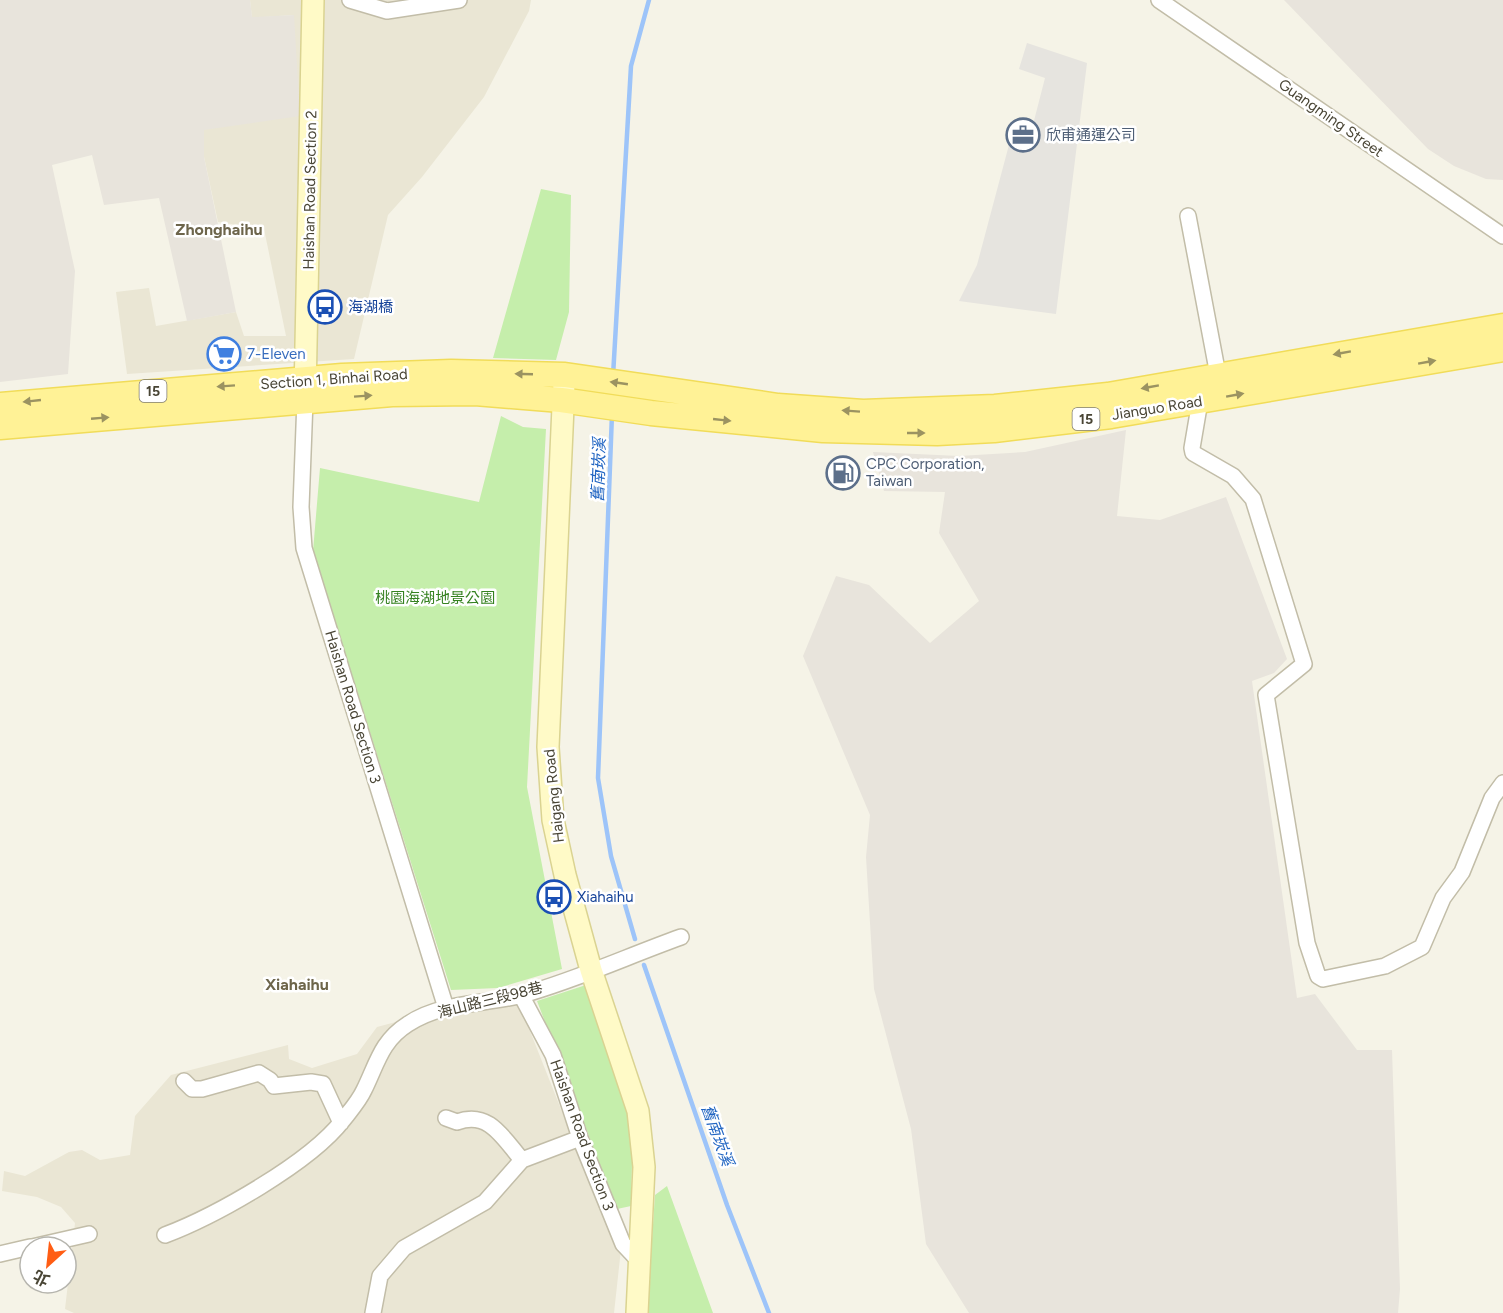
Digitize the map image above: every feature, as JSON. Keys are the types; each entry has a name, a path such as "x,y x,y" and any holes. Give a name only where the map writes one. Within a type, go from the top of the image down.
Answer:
{"main road":[{"name":"Jianguo Road","path":"662,389 778,406 863,412 995,407 1108,395 1503,326"},
{"name":"Jianguo Road","path":"658,413 823,430 937,432 1056,423 1503,350"},
{"name":"Section 1, Binhai Road","path":"0,427 451,372 574,376 662,389"},
{"name":"Section 1, Binhai Road","path":"0,405 305,390 392,394 475,393 571,401 658,413"}],"street":[{"name":"Haishan Road Section 2","path":"305,390 314,0"},
{"path":"350,0 387,11 459,0"},
{"name":"Guangming Street","path":"1159,0 1503,236"},
{"path":"1188,216 1218,375"},
{"name":"Haigang Road","path":"574,376 548,747 553,820 591,970 638,1111 644,1167 637,1313"},
{"name":"Haishan Road Section 3","path":"305,390 301,507 304,548 446,1008"},
{"path":"1200,401 1193,453 1233,476 1253,499 1304,664 1266,695 1307,943 1318,976 1323,979 1385,966 1422,947 1443,898 1462,872 1492,798 1503,783"},
{"name":"海山路三段98巷","path":"165,1235 219,1212 310,1152 341,1123 364,1092 372,1066 386,1044 409,1023 468,1002 521,995 681,937"},
{"name":"Haishan Road Section 3","path":"521,995 553,1055 580,1138 623,1244 641,1263"},
{"path":"184,1081 192,1089 202,1089 259,1073 270,1080 274,1086 310,1082 323,1084 341,1123"},
{"path":"446,1118 457,1122 470,1117 484,1121 496,1130 522,1160"},
{"path":"374,1313 380,1276 404,1248 484,1202 522,1160 580,1138"},
{"path":"78,1236 88,1234"},
{"path":"0,1254 18,1250"}],"shaded area":[{"path":"0,0 250,0 252,17 294,15 300,116 204,130 204,157 236,312 187,321 159,198 104,205 92,155 52,165 75,271 68,374 0,382"},
{"path":"250,0 531,0 529,11 484,97 422,177 388,215 354,359 127,374 116,292 149,288 156,326 236,312 244,336 286,336 264,229 218,222 204,157 204,130 294,15 252,18"},
{"path":"1284,0 1503,0 1503,180 1486,179 1454,166 1428,149"},
{"path":"1027,43 1087,63 1056,314 959,301 977,265 1010,141 1028,144 1045,78 1019,69"},
{"path":"1126,430 1117,516 1160,520 1226,497 1287,659 1274,673 1252,681 1297,998 1315,994 1357,1050 1392,1050 1400,1289 1398,1313 969,1313 926,1244 911,1129 874,989 866,857 870,815 803,656 836,576 869,585 930,643 979,601 939,533 945,492 884,491 873,452 959,456 1025,452"},
{"path":"489,992 503,993 519,1007 621,1249 614,1313 74,1313 65,1309 67,1295 78,1295 78,1235 74,1235 75,1223 61,1207 37,1197 2,1191 4,1171 25,1176 69,1152 82,1150 100,1160 130,1155 135,1116 171,1075 288,1045 289,1059 312,1068 357,1054 377,1027 452,1007"}],"green space":[{"path":"541,189 571,195 569,312 556,360 493,358"},
{"name":"桃園海湖地景公園","path":"501,416 523,427 546,429 527,787 562,969 498,988 451,990 313,551 320,468 479,502"},
{"path":"586,985 633,1122 631,1206 617,1209 537,1001"},
{"path":"667,1186 713,1313 647,1313 655,1195"}],"waterway":[{"name":"舊南崁溪","path":"613,376 631,66 649,0"},
{"name":"舊南崁溪","path":"612,414 598,778 611,856 635,939"},
{"name":"舊南崁溪","path":"644,965 727,1205 769,1313"}],"place":[{"name":"欣甫通運公司","path":"1023,135"},
{"name":"海湖橋","path":"325,307"},
{"name":"7-Eleven","path":"224,354"},
{"name":"CPC Corporation, Taiwan","path":"843,473"},
{"name":"Xiahaihu","path":"554,897"}],"district":[{"name":"Zhonghaihu","path":"219,229"},
{"name":"Xiahaihu","path":"297,984"}]}
